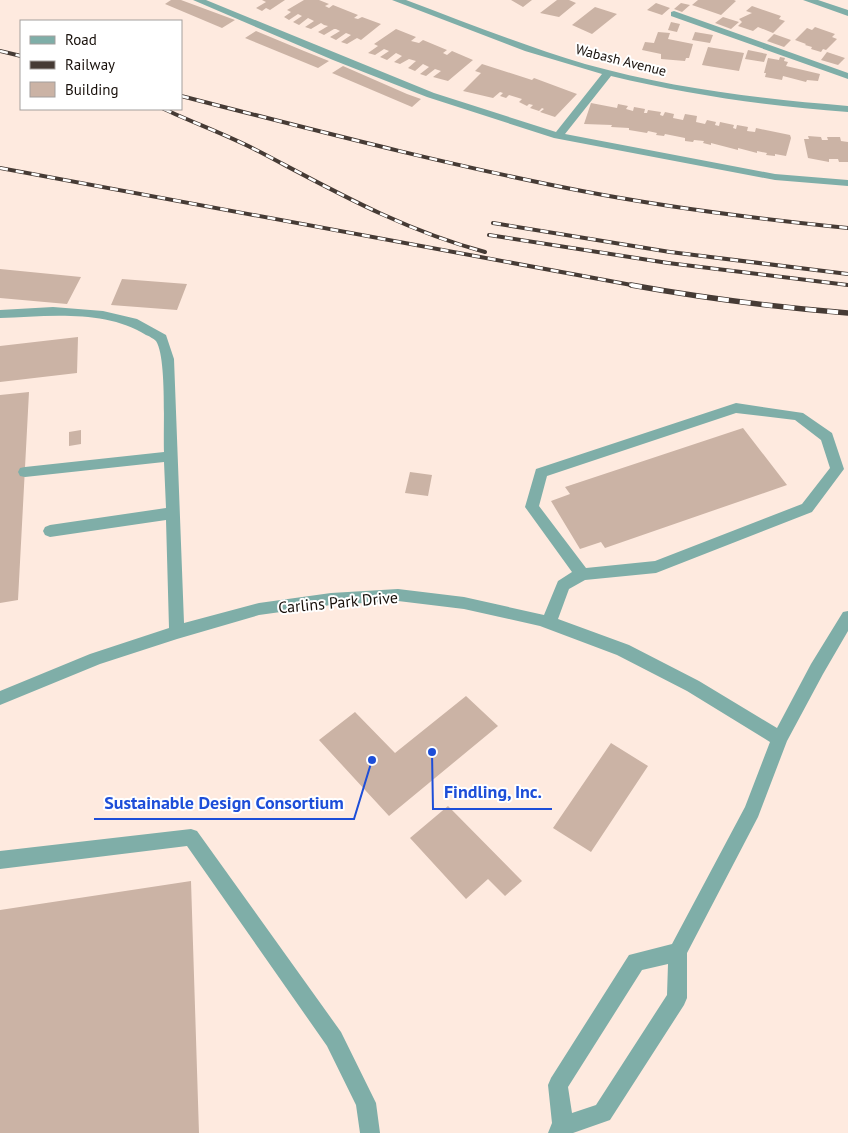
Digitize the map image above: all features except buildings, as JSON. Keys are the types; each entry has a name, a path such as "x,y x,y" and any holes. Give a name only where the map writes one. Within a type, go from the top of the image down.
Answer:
{"street":[{"path":"198,0 428,94 558,136 775,177 848,183"},
{"name":"Wabash Avenue","path":"397,0 516,44 608,72 738,98 848,108"},
{"path":"808,0 848,13"},
{"path":"674,14 848,76"},
{"path":"558,136 608,72"},
{"path":"0,314 53,311 103,315 137,323 161,338 168,359 177,632"},
{"path":"548,622 563,586 582,574 656,567 806,508 837,468 827,437 798,416 736,408 541,472 532,506 582,574"},
{"path":"25,472 171,456"},
{"path":"50,531 173,513"},
{"name":"Carlins Park Drive","path":"0,698 96,659 177,632 259,609 331,599 398,595 464,602 548,622 623,650 693,686 780,739"},
{"path":"678,952 636,962 558,1085 561,1130 603,1113 677,998 678,952 752,811 780,739 817,669 848,617"},
{"path":"0,860 191,837 334,1039 366,1103 370,1133"}],"railway":[{"path":"0,51 20,56"},
{"path":"182,96 331,134 531,181 648,203 848,228"},
{"path":"166,110 250,147 370,209 426,233 485,252"},
{"path":"0,168 637,286"},
{"path":"493,223 670,252 848,274"},
{"path":"489,235 668,263 848,285"},
{"path":"631,285 637,286"},
{"path":"637,286 739,302 848,313"}],"place":[{"name":"Findling, Inc.","path":"432,752"},
{"name":"Sustainable Design Consortium","path":"372,760"}]}
